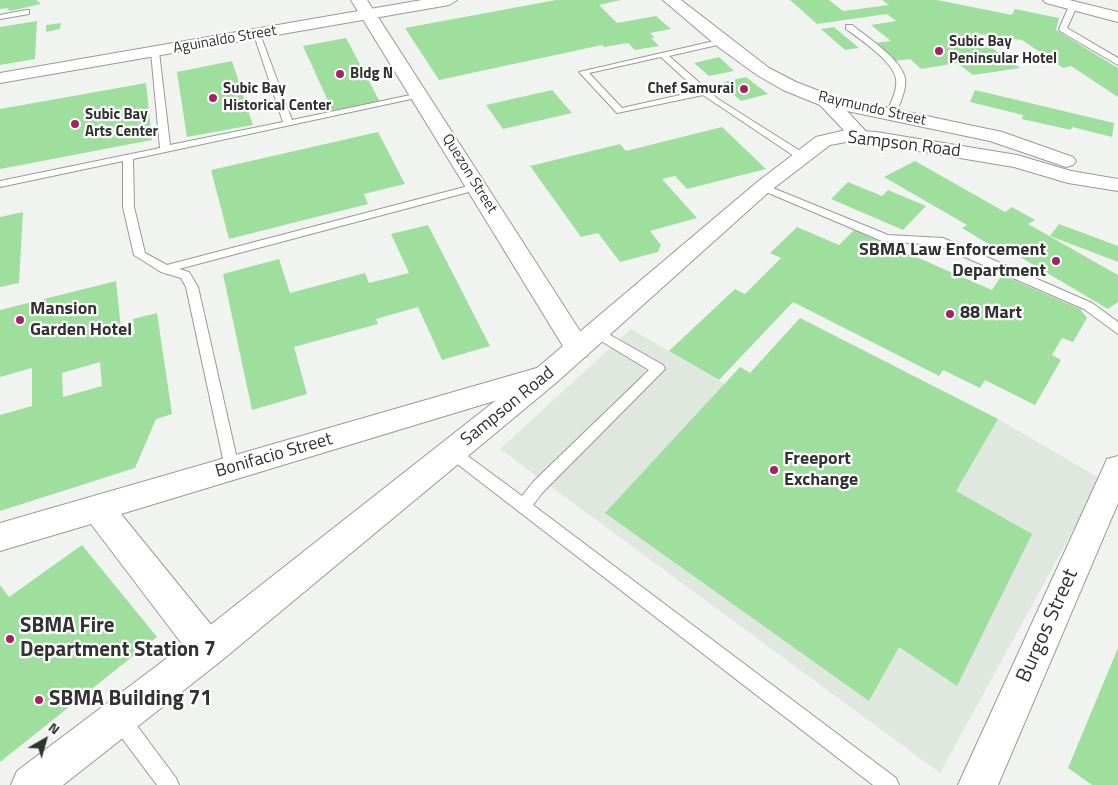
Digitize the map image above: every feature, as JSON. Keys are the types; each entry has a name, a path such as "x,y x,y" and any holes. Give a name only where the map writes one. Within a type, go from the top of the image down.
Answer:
{"street":[{"name":"Aguinaldo Street","path":"0,78 256,34 364,7 449,0"},
{"name":"Raymundo Street","path":"671,0 753,65 777,80 827,101 1012,140 1066,161"},
{"path":"1051,0 1118,17"},
{"name":"Quezon Street","path":"364,7 476,187 587,340"},
{"path":"827,101 861,137"},
{"name":"Sampson Road","path":"31,785 208,649 452,452 547,375 763,187 801,156 828,140 861,137 1017,161 1068,177 1118,185"},
{"name":"Sampson Road","path":"1017,161 1066,161 1118,168"},
{"name":"Bonifacio Street","path":"0,537 547,375"},
{"name":"Burgos Street","path":"978,785 1118,468"},
{"path":"97,508 208,649"}],"lane":[{"path":"1073,6 1064,29 1118,62"},
{"path":"0,18 26,12"},
{"path":"849,27 892,64 899,74 901,81 891,114"},
{"path":"256,34 289,124"},
{"path":"704,92 620,111 583,72 724,42"},
{"path":"155,52 165,150"},
{"path":"663,54 704,92 801,156"},
{"path":"0,184 420,96"},
{"path":"128,158 126,193 130,228 140,255 165,269 185,275 192,287 232,468"},
{"path":"165,269 476,187"},
{"path":"763,187 886,238 939,241 1088,306 1118,329"},
{"path":"523,506 538,486 658,368 587,340"},
{"path":"452,452 889,785"},
{"path":"118,718 169,785"}],"shaded area":[{"name":"Freeport Exchange","path":"800,318 998,419 1101,479 940,773 500,449 631,329 725,384 740,367 750,373"}],"building":[{"path":"0,0 36,0 41,4 10,11 7,8 0,9"},
{"path":"556,0 621,0 599,5 617,23 656,16 671,29 650,33 655,38 651,38 659,46 635,50 628,43 604,47 602,45 439,80 405,28"},
{"name":"Subic Bay Peninsular Hotel","path":"790,0 829,0 843,11 889,5 882,0 937,0 1012,15 1015,9 1059,18 1056,30 1118,68 1118,97 1071,66 1063,68 1022,40 971,33 1020,68 973,75 957,63 921,69 910,59 895,61 873,43 891,41 871,25 896,21 887,14 817,24"},
{"path":"37,21 35,59 0,65 0,27"},
{"path":"61,23 60,29 46,32 46,25"},
{"path":"834,27 859,48 845,50 821,29"},
{"name":"Bldg N","path":"346,38 380,102 333,112 303,46"},
{"path":"719,57 734,71 709,76 694,63"},
{"name":"Subic Bay Historical Center","path":"232,61 253,125 187,137 177,72"},
{"name":"Chef Samurai","path":"746,77 768,94 741,101 720,83"},
{"name":"Subic Bay Arts Center","path":"146,83 152,140 0,169 0,109"},
{"path":"552,90 572,113 503,129 486,105"},
{"path":"975,90 1114,123 1112,137 1072,127 1071,130 1022,119 1023,115 970,102"},
{"path":"722,127 766,169 687,189 675,176 662,179 697,218 650,231 661,245 658,252 620,262 598,233 581,237 530,166 620,144 626,151"},
{"path":"378,132 405,184 364,194 368,204 229,239 211,170"},
{"path":"915,161 1005,212 1012,207 1035,220 1028,224 1118,275 1118,302 1108,309 1005,248 1000,251 962,228 967,225 884,177"},
{"path":"848,182 882,196 888,190 926,206 903,230 831,199"},
{"path":"23,212 19,283 0,287 0,217"},
{"path":"1059,224 1118,246 1118,262 1050,236"},
{"path":"428,225 490,346 442,360 418,307 376,319 378,324 294,347 307,394 252,410 223,274 279,259 290,293 365,273 369,283 409,273 391,234"},
{"name":"88 Mart","path":"797,227 839,245 854,230 992,290 1002,275 1080,309 1087,318 1073,342 1062,338 1052,355 1061,360 1035,405 985,380 980,388 943,370 939,376 793,302 719,380 669,351 735,289 745,294 781,258 770,253"},
{"path":"116,281 122,338 135,334 133,319 157,313 172,414 156,419 135,468 0,511 0,415 32,406 32,368 0,377 0,310","holes":["100,362 102,386 63,397 62,373"]},
{"name":"Freeport Exchange","path":"800,318 998,419 956,491 1032,534 957,686 899,647 869,701 605,513 740,367 750,373"},
{"name":"SBMA Building 71","path":"82,545 157,637 0,762 0,585 9,597"},
{"path":"1118,648 1118,785 1092,785 1068,768"}],"place":[{"name":"Subic Bay Peninsular Hotel","path":"939,51"},
{"name":"Bldg N","path":"340,74"},
{"name":"Chef Samurai","path":"744,89"},
{"name":"Subic Bay Historical Center","path":"213,98"},
{"name":"Subic Bay Arts Center","path":"75,124"},
{"name":"SBMA Law Enforcement Department","path":"1056,261"},
{"name":"88 Mart","path":"950,314"},
{"name":"Mansion Garden Hotel","path":"20,320"},
{"name":"Freeport Exchange","path":"774,470"},
{"name":"SBMA Fire Department Station 7","path":"10,639"},
{"name":"SBMA Building 71","path":"39,700"}]}
